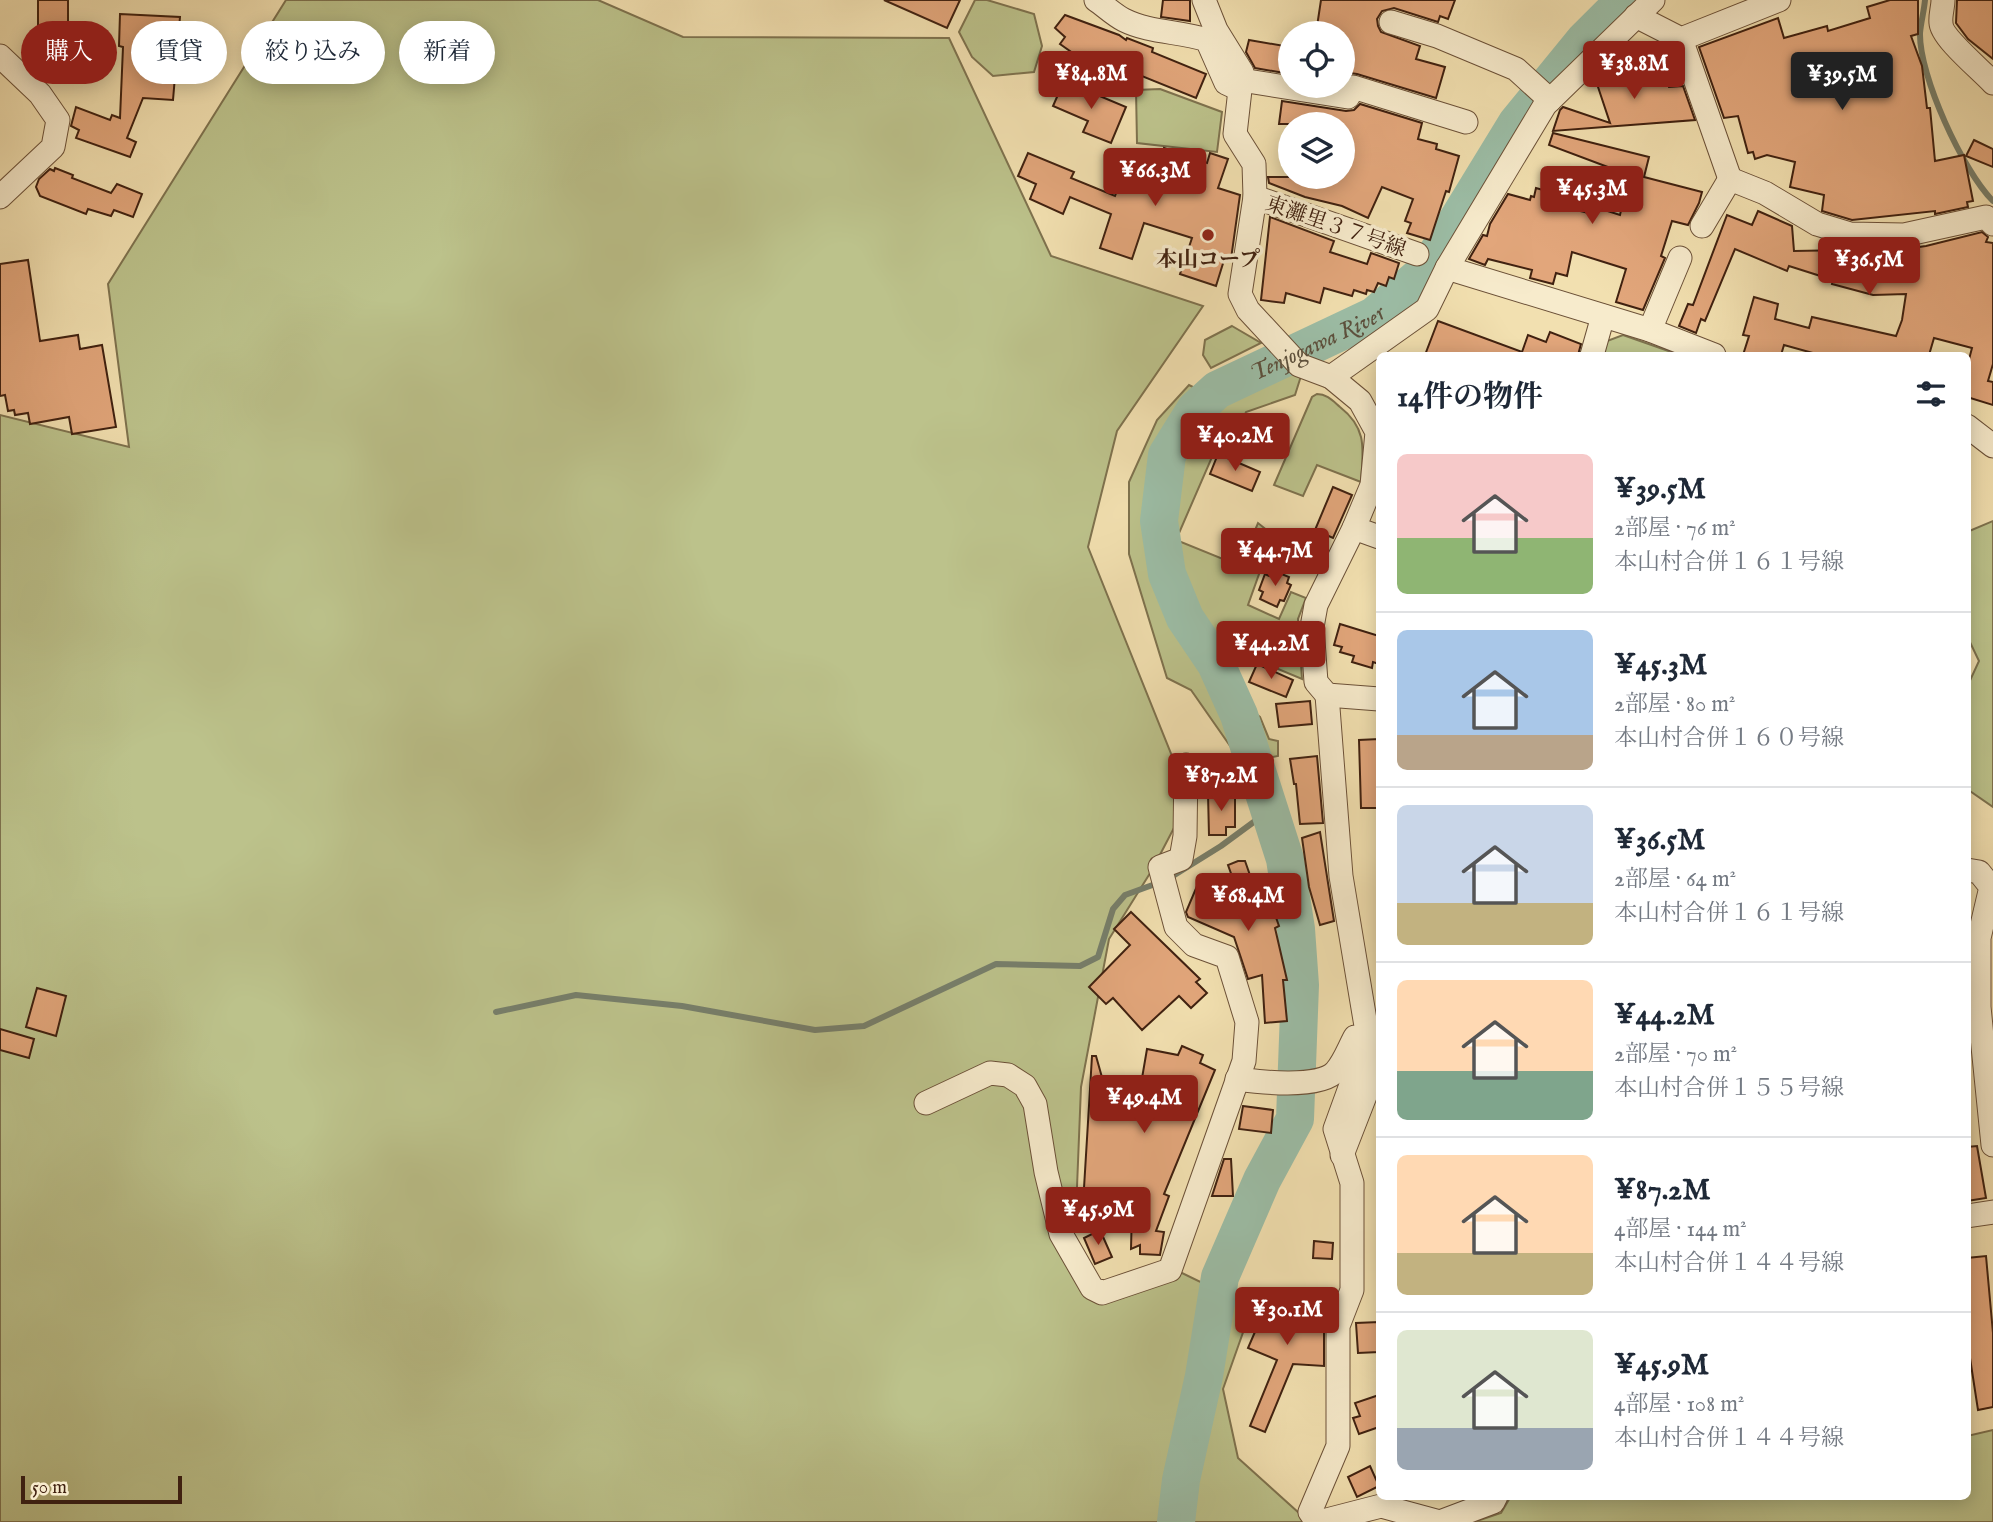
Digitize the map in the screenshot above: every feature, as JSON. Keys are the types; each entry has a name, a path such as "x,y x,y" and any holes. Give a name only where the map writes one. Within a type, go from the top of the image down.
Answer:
{"street":[{"path":"1096,0 1124,20 1158,31 1188,34 1207,40 1226,83 1348,97 1353,88 1466,122"},
{"path":"1204,0 1216,30 1242,72 1235,134 1254,164 1255,198 1240,295 1248,310 1299,365 1331,377 1360,401 1376,430"},
{"path":"1331,377 1427,309 1542,94 1653,0"},
{"path":"1681,39 1779,0"},
{"path":"1944,0 1940,26 1949,41 1993,83"},
{"path":"1636,16 1681,39 1730,179 1765,193 1816,224 1850,234 1904,235 1986,217 1993,224"},
{"path":"1391,22 1437,36 1516,69 1542,94"},
{"path":"0,57 40,94 58,120 53,146 0,197"},
{"path":"1702,226 1730,179"},
{"name":"東灘里３７号線","path":"1255,198 1417,254"},
{"path":"1650,330 1680,258"},
{"path":"1447,268 1650,330 1706,352"},
{"path":"1593,352 1603,316"},
{"path":"1971,429 1993,446"},
{"path":"1376,443 1372,485 1316,605 1312,627 1316,682 1327,695 1341,876 1368,1038 1335,1129 1352,1183 1352,1290 1338,1326 1338,1446 1310,1512 1318,1522 1383,1501 1440,1522 1494,1500"},
{"path":"1354,528 1376,536"},
{"path":"1327,695 1376,699"},
{"path":"926,1104 990,1073 1009,1074 1026,1086 1035,1104 1046,1172 1061,1234 1092,1288 1102,1293 1170,1270 1247,1081 1244,1061 1247,1022 1227,957 1194,945 1175,927 1160,867 1181,859 1185,836 1186,765"},
{"path":"1971,871 1979,872 1991,887 1979,937 1973,1009 1993,1145"},
{"path":"1247,1081 1318,1082 1335,1073 1355,1037 1368,1038"},
{"path":"1342,1155 1376,1068"},
{"path":"1971,1215 1993,1212"}],"green space":[{"path":"286,0 598,0 683,37 949,38 1051,256 1203,306 1117,431 1088,547 1176,766 1176,824 1152,870 1109,939 1081,1087 1077,1187 1050,1232 1092,1300 1178,1271 1252,1307 1223,1389 1238,1458 1309,1522 0,1522 0,415 129,447 108,284 241,72 241,84 385,84 385,21 273,21"},
{"path":"975,0 987,0 1034,14 1042,46 1034,72 993,76 972,57 959,32"},
{"path":"1160,89 1222,112 1217,152 1137,143 1136,90"},
{"path":"1232,326 1261,343 1211,368 1203,355 1205,340"},
{"path":"1623,335 1671,352 1603,352 1607,341"},
{"path":"1279,369 1301,376 1295,395 1246,412 1239,429 1215,450 1176,540 1240,566 1258,523 1273,535 1248,605 1279,619 1291,592 1306,598 1298,619 1302,679 1228,648 1243,705 1260,717 1269,739 1278,741 1278,756 1242,763 1191,690 1167,678 1129,554 1129,482 1157,420 1189,385 1195,388 1162,441 1147,478 1154,495 1170,481 1196,433 1237,392"},
{"path":"1317,394 1332,400 1355,423 1362,441 1361,482 1317,465 1303,496 1274,485 1312,397"},
{"path":"1993,521 1993,807 1971,792 1971,678 1979,661 1971,644 1971,530"},
{"path":"1993,1430 1993,1522 1474,1522 1501,1513 1509,1500 1971,1500 1971,1435"}],"building":[{"path":"38,0 68,0 68,21 38,21"},
{"path":"884,0 960,0 947,28"},
{"path":"1163,0 1190,0 1190,21 1161,17"},
{"path":"1321,0 1455,0 1448,19 1440,16 1438,22 1394,8 1382,11 1377,19 1381,32 1420,46 1416,59 1445,67 1436,98 1355,74 1355,21 1318,21"},
{"path":"1890,0 1918,0 1918,34 1911,36 1922,66 1927,108 1930,108 1935,161 1964,155 1973,201 1967,202 1968,207 1935,214 1935,211 1852,220 1822,211 1824,195 1790,187 1795,162 1767,155 1755,159 1753,152 1748,153 1738,116 1724,118 1699,47 1778,18 1784,38 1827,26 1828,31 1870,18 1867,7"},
{"path":"1957,0 1993,0 1993,59 1968,39 1956,23"},
{"path":"120,14 180,17 180,21 131,21 131,84 174,84 173,100 143,98 127,138 136,142 130,157 76,138 79,130 71,126 76,107 110,120 112,115 120,118 123,47 119,46"},
{"path":"1065,15 1153,48 1152,52 1206,74 1196,98 1142,76 1141,80 1137,79 1131,94 1060,44 1065,37 1055,28"},
{"path":"1249,40 1278,45 1278,72 1255,68 1246,52"},
{"path":"1660,60 1669,87 1683,86 1695,120 1553,131 1563,107 1610,123 1597,84 1613,79 1610,71 1626,66 1628,71"},
{"path":"1064,81 1126,107 1111,143 1083,132 1088,121 1053,106"},
{"path":"1282,101 1346,111 1354,110 1360,104 1422,123 1418,139 1437,144 1436,149 1459,156 1449,192 1446,191 1430,240 1407,233 1411,223 1405,221 1413,199 1382,187 1368,218 1342,206 1284,189 1355,189 1355,112 1281,112"},
{"path":"1553,133 1649,157 1644,177 1702,192 1688,225 1672,221 1661,256 1665,258 1643,310 1616,302 1626,269 1572,252 1567,276 1556,273 1553,284 1530,278 1532,270 1488,259 1485,265 1469,259 1483,235 1487,236 1490,224 1508,194 1530,200 1531,196 1534,197 1536,188 1557,194 1555,205 1593,214 1595,207 1620,215 1629,175 1549,145"},
{"path":"1974,140 1993,149 1993,167 1966,156"},
{"path":"1164,148 1207,163 1210,153 1228,159 1218,188 1240,195 1231,259 1225,257 1216,286 1180,274 1192,238 1144,223 1132,259 1100,248 1111,214 1070,197 1063,214 1030,199 1036,184 1018,176 1028,153 1074,172 1071,178 1115,196 1121,180 1151,190"},
{"path":"55,168 73,175 72,178 111,193 117,184 142,194 133,217 114,210 111,216 88,209 86,214 40,196 36,187 39,179"},
{"path":"1268,177 1278,177 1278,186 1269,183"},
{"path":"1758,211 1792,226 1794,251 1904,249 1982,232 1988,237 1986,242 1993,243 1993,364 1988,381 1993,382 1993,405 1971,398 1972,348 1934,338 1930,352 1809,352 1784,345 1782,352 1744,352 1749,336 1743,335 1754,297 1778,304 1775,319 1809,328 1812,317 1896,336 1902,320 1906,294 1873,295 1832,284 1833,280 1789,266 1787,271 1735,249 1705,321 1701,319 1696,333 1679,326 1688,304 1693,305 1727,215 1752,225"},
{"path":"1270,217 1334,241 1330,252 1367,264 1371,253 1399,263 1394,279 1389,277 1386,286 1378,283 1374,292 1367,290 1366,294 1354,290 1352,296 1324,288 1320,303 1286,293 1284,303 1261,300"},
{"path":"28,260 40,341 78,335 80,349 102,345 116,427 72,434 69,417 30,424 28,413 15,415 14,410 8,411 5,395 0,396 0,264"},
{"path":"1438,321 1522,352 1426,352"},
{"path":"1550,332 1581,344 1579,352 1522,352 1528,335 1546,342"},
{"path":"1218,454 1260,472 1252,491 1210,474"},
{"path":"1333,487 1352,495 1333,538 1315,530"},
{"path":"1272,570 1289,577 1287,583 1291,585 1284,601 1280,600 1277,607 1260,599 1263,592 1259,590 1265,574 1269,576"},
{"path":"1340,624 1376,635 1376,663 1373,662 1372,668 1352,662 1354,656 1340,652 1342,647 1334,645"},
{"path":"1257,664 1293,680 1286,697 1249,682"},
{"path":"1310,701 1312,724 1279,727 1276,704"},
{"path":"1376,739 1376,808 1361,808 1359,740"},
{"path":"1317,756 1323,823 1300,824 1296,784 1290,759"},
{"path":"1208,794 1235,794 1235,827 1226,827 1226,835 1209,835"},
{"path":"1320,832 1334,921 1320,925 1309,887 1302,838"},
{"path":"1245,861 1251,878 1261,875 1279,926 1275,928 1287,980 1283,980 1287,1021 1265,1023 1262,975 1248,979 1234,937 1188,917 1186,912 1197,886 1242,904 1228,865"},
{"path":"1131,912 1200,979 1196,982 1207,993 1191,1008 1179,996 1142,1030 1113,998 1106,1004 1089,987 1130,945 1114,929"},
{"path":"37,988 66,996 56,1036 26,1027"},
{"path":"0,1029 34,1039 29,1058 0,1050"},
{"path":"1182,1046 1203,1055 1200,1063 1215,1070 1164,1194 1169,1196 1156,1231 1164,1232 1160,1255 1140,1254 1140,1245 1131,1249 1132,1209 1140,1190 1084,1188 1092,1056 1096,1056 1105,1088 1140,1090 1147,1049 1178,1055"},
{"path":"1243,1106 1273,1110 1271,1133 1239,1129"},
{"path":"1977,1146 1986,1198 1971,1200 1971,1147"},
{"path":"1224,1159 1231,1159 1233,1196 1212,1196"},
{"path":"1100,1230 1112,1257 1095,1264 1084,1238"},
{"path":"1314,1241 1333,1243 1332,1259 1313,1258"},
{"path":"1986,1256 1993,1333 1993,1407 1978,1410 1971,1364 1971,1258"},
{"path":"1270,1297 1309,1312 1310,1300 1330,1301 1324,1326 1324,1366 1293,1364 1265,1432 1250,1426 1277,1360 1248,1348"},
{"path":"1376,1322 1376,1352 1358,1353 1356,1323"},
{"path":"1376,1396 1376,1428 1359,1434 1353,1418 1360,1416 1355,1403"},
{"path":"1370,1466 1376,1479 1376,1488 1357,1497 1348,1477"}],"waterway":[{"name":"Tenjogawa River","path":"1176,1522 1181,1480 1204,1376 1220,1277 1262,1180 1295,1119 1300,985 1296,929 1285,859 1239,715 1216,664 1185,618 1167,574 1159,521 1167,455 1195,410 1217,390 1374,316 1427,270 1517,123 1584,41 1625,0"},
{"path":"1925,0 1920,33 1927,73 1935,97 1956,146 1981,187 1993,201"},
{"path":"1168,879 1221,846 1270,810"},
{"path":"496,1012 576,995 682,1006 815,1030 864,1026 996,964 1080,966 1098,957 1113,909 1125,895 1158,883"}],"place":[{"name":"本山コープ","path":"1208,235"}]}
